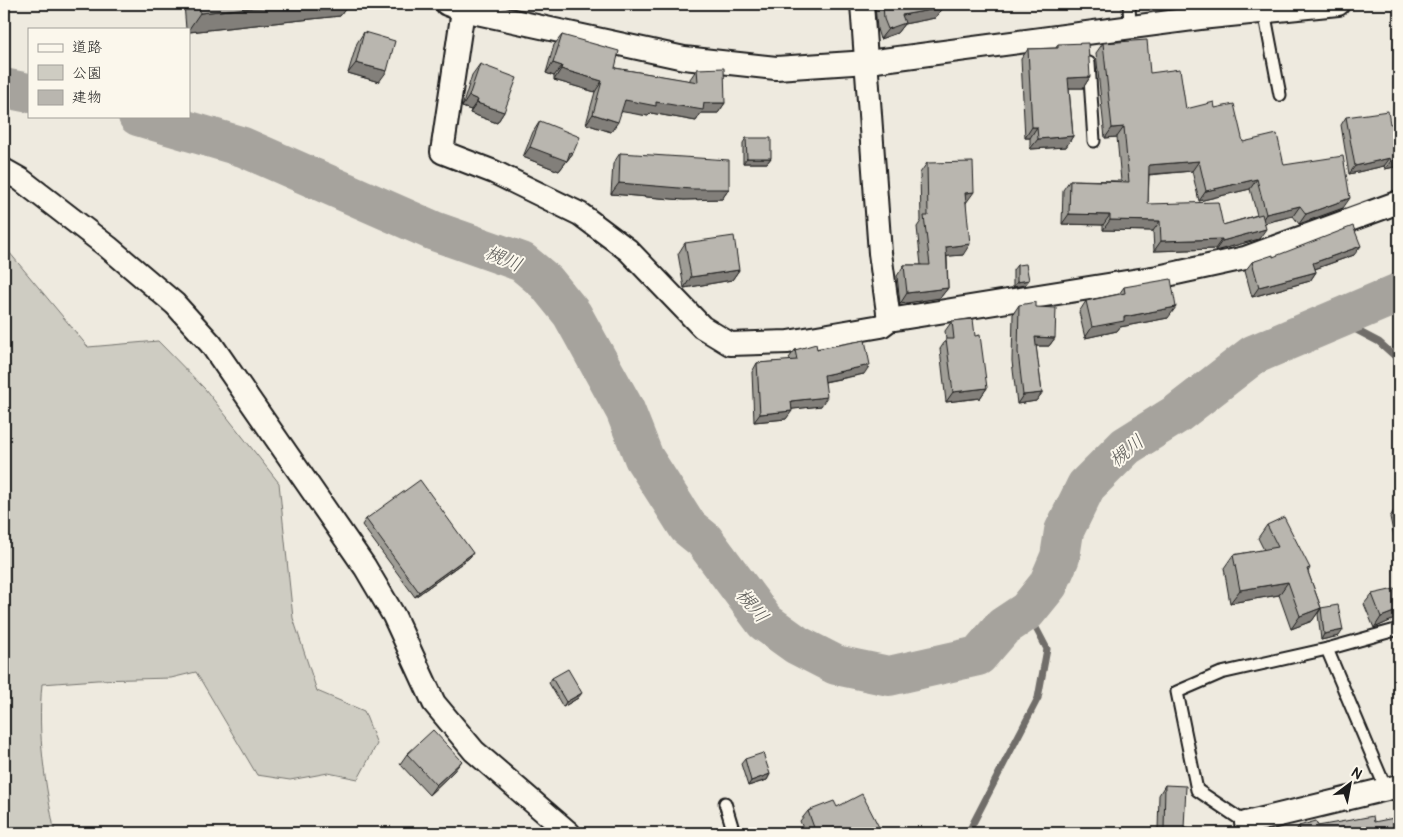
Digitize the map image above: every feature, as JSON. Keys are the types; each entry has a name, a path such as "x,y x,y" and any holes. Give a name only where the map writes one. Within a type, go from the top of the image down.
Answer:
{"street":[{"path":"862,4 868,62 880,253 889,320"},
{"path":"1338,4 1200,11 1130,27 1088,43 776,68 684,58 455,7 442,152 494,172 580,214 628,250 702,327 730,344 788,342 881,326 889,320 1158,277 1246,258 1399,202"},
{"path":"4,170 20,179 108,247 175,304 212,344 365,567 394,616 434,703 474,751 569,833"},
{"path":"1246,823 1392,787"}],"lane":[{"path":"1129,4 1130,27"},
{"path":"1258,9 1280,96"},
{"path":"1088,43 1094,141"},
{"path":"1246,823 1197,790 1177,692 1221,673 1327,649 1399,629"},
{"path":"1327,649 1392,787"},
{"path":"725,803 734,833"}],"green space":[{"path":"4,246 88,347 158,341 205,389 279,483 293,618 317,691 364,711 377,744 358,779 328,773 290,780 257,775 196,672 171,678 42,684 41,741 55,833 4,833"}],"building":[{"path":"199,4 286,4 200,13"},
{"path":"883,4 942,4 942,8 902,15 905,23 888,29 884,19"},
{"path":"364,32 395,41 387,71 356,63"},
{"path":"562,35 619,51 615,68 698,82 697,69 724,68 725,103 704,103 703,110 656,102 656,106 625,100 618,122 593,114 602,81 561,69 562,66 553,63"},
{"path":"1147,40 1150,73 1180,69 1186,109 1214,102 1215,108 1234,104 1243,142 1277,134 1284,165 1343,156 1350,198 1306,214 1300,206 1266,214 1257,179 1206,191 1199,161 1149,165 1148,204 1218,202 1223,225 1262,214 1266,229 1222,241 1222,239 1161,241 1160,221 1110,220 1110,215 1069,214 1070,180 1129,182 1124,127 1112,128 1103,43"},
{"path":"1088,43 1090,77 1068,78 1073,136 1038,139 1037,127 1032,127 1028,49 1058,48 1058,44"},
{"path":"480,64 517,78 504,112 477,103 478,100 469,96"},
{"path":"1388,111 1390,124 1399,122 1399,159 1391,161 1390,158 1355,166 1346,117"},
{"path":"540,121 580,137 573,153 570,152 567,161 530,147"},
{"path":"746,138 771,138 771,158 747,158"},
{"path":"620,153 729,160 729,189 691,189 619,183"},
{"path":"973,162 974,192 965,193 970,244 946,247 948,288 907,293 904,265 930,265 924,216 928,216 927,163"},
{"path":"1353,226 1361,246 1313,263 1316,272 1259,287 1252,262 1273,255 1273,257"},
{"path":"734,236 739,270 691,277 685,243"},
{"path":"1026,264 1029,280 1017,282 1017,265"},
{"path":"1171,279 1176,307 1124,317 1124,321 1092,327 1086,301 1125,293 1124,287"},
{"path":"1036,302 1036,307 1056,308 1055,338 1035,337 1042,393 1023,395 1018,352 1019,305"},
{"path":"973,319 975,336 980,335 987,388 953,392 946,339 954,339 952,321"},
{"path":"865,340 870,365 824,375 827,397 791,401 792,411 760,414 757,363 797,360 795,350 816,344 817,349"},
{"path":"420,480 473,553 419,592 366,519"},
{"path":"1399,506 1399,521 1396,507"},
{"path":"1284,517 1310,568 1307,569 1321,608 1300,616 1288,582 1240,590 1233,555 1278,547 1267,525"},
{"path":"1399,588 1399,610 1381,617 1372,594"},
{"path":"1338,605 1343,630 1324,634 1321,608"},
{"path":"568,669 582,693 566,702 552,678"},
{"path":"433,730 462,761 436,785 407,754"},
{"path":"763,753 770,774 751,781 745,759"},
{"path":"1165,785 1186,786 1184,828 1228,833 1156,833 1156,829 1164,830"},
{"path":"862,794 882,833 816,833 808,811 834,801 837,807"},
{"path":"1373,816 1374,822 1399,817 1399,833 1288,833 1300,830 1299,826 1316,821 1318,826"}],"waterway":[{"name":"槻川","path":"4,88 28,93"},
{"name":"槻川","path":"145,118 243,147 434,231 522,262 546,282 572,314 625,410 644,458 688,527 704,540 765,622 797,645 836,665 889,676 978,656 1003,627 1027,611 1048,585 1060,557 1064,531 1086,486 1126,446 1177,414 1253,355 1399,293"},
{"path":"1337,320 1379,342 1399,360"},
{"path":"968,833 1038,698 1047,649 1027,611"}]}
